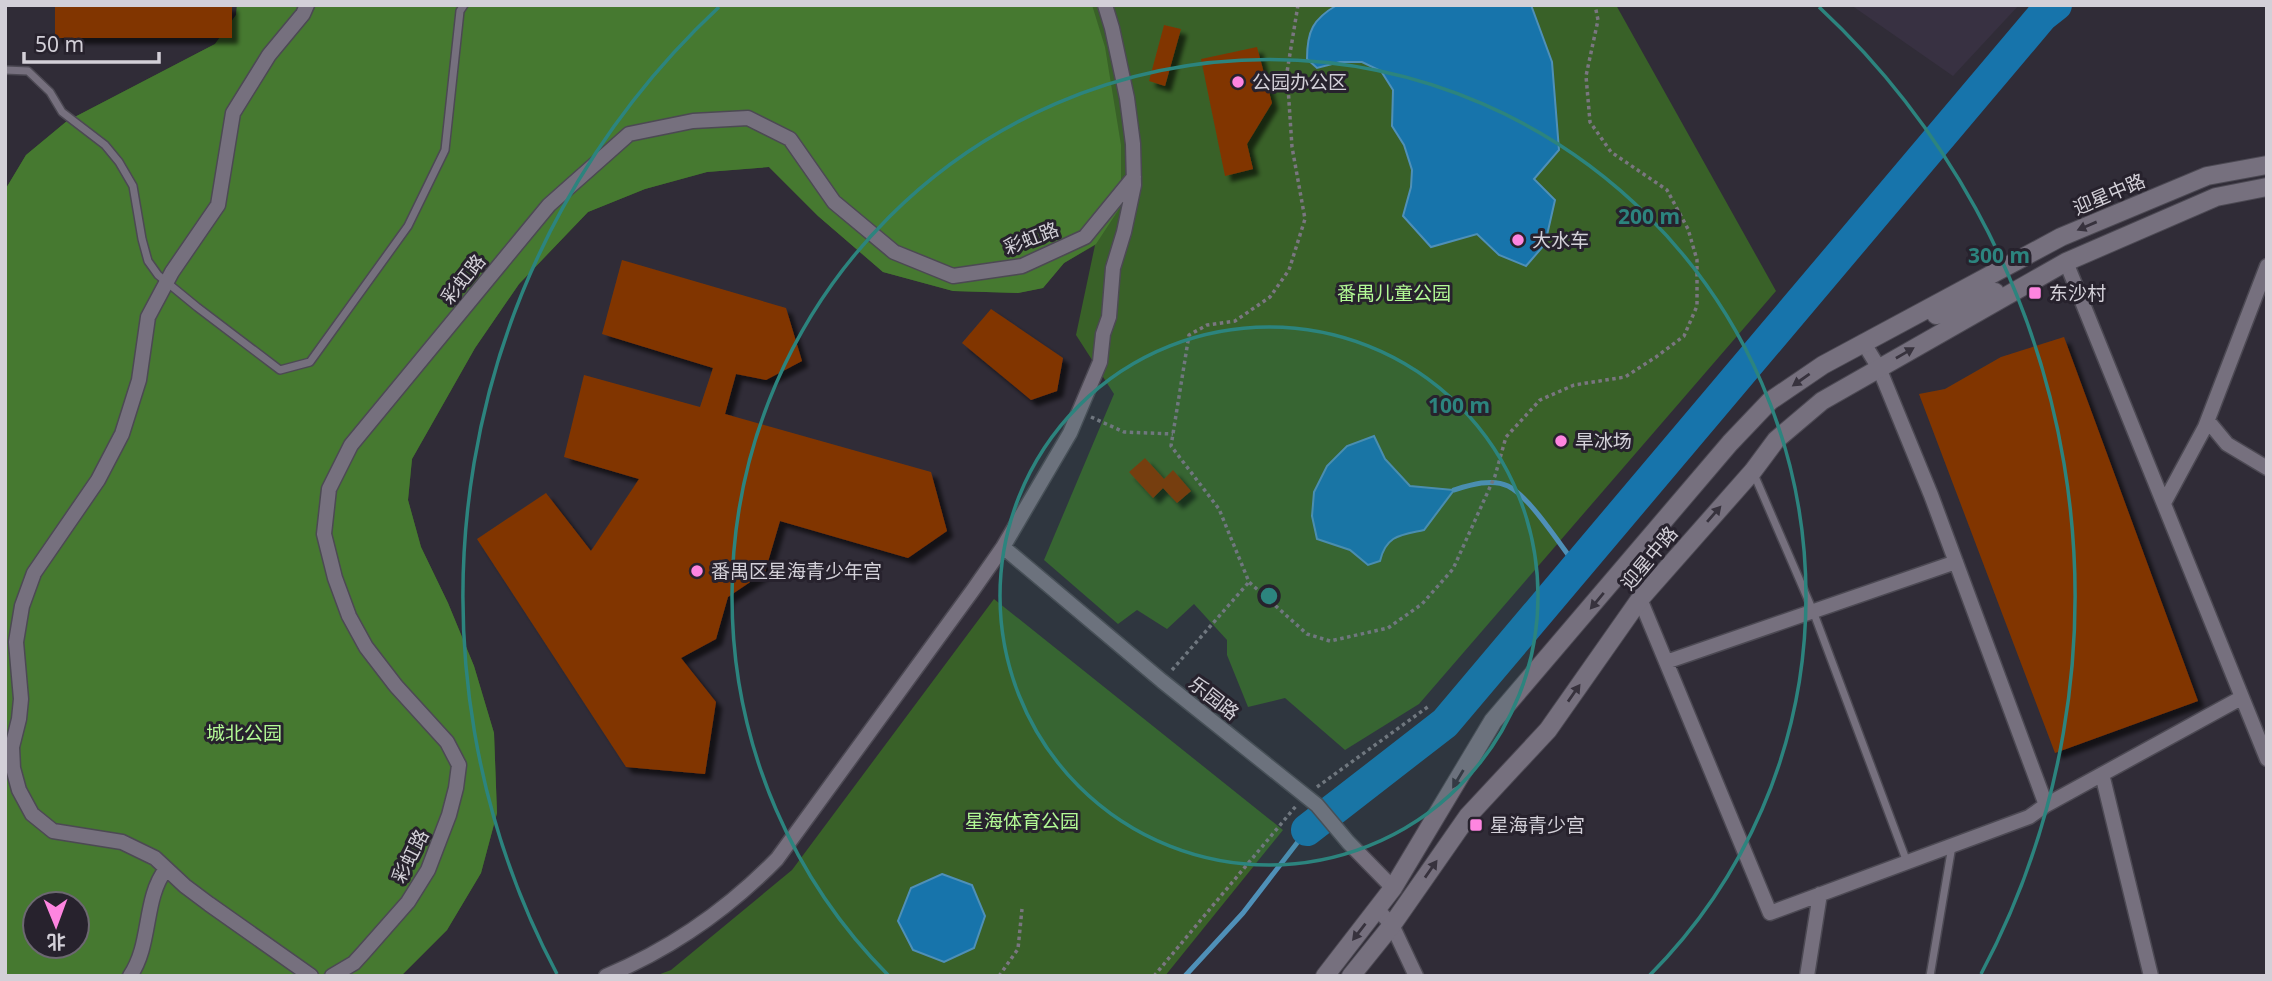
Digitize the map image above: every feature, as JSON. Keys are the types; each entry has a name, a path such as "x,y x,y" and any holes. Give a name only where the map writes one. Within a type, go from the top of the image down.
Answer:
{"street":[{"path":"307,5 303,14 269,55 233,113 218,205 166,282 148,317 139,380 122,434 98,480 34,573 22,606 16,642 21,699 12,747 13,768 19,790 32,814 53,831 122,842 155,858 227,918 311,976"},
{"path":"607,976 642,961 715,915 748,889 777,859 1003,547 1070,433 1100,362 1103,334 1109,317 1113,268 1124,232 1134,177 1127,98 1105,5"},
{"name":"彩虹路","path":"332,976 354,963 364,952 408,902 428,870 449,815 459,765 447,742 396,686 366,647 349,616 335,578 324,534 329,489 351,445 549,205 629,134 692,121 748,118 790,139 834,202 894,252 953,276 1022,266 1085,237 1134,177"},
{"name":"迎星中路","path":"1351,976 1392,925 1468,816 1548,730 1640,600 1753,471 1776,440 1822,401 2066,262 2182,191 2267,166"},
{"name":"迎星中路","path":"1325,976 1393,888 1493,721 1730,443 1770,401 1863,342 2061,237 2207,176 2267,166"},
{"name":"迎星中路","path":"1863,342 2066,262 2216,197 2267,187"},
{"path":"2066,262 2267,759"},
{"path":"2164,503 2208,421 2267,266"},
{"path":"1863,342 1879,368 1931,495 2046,805"},
{"path":"2208,421 2227,444 2267,468"},
{"name":"乐园路","path":"1003,547 1162,681 1311,800 1393,888"},
{"path":"1666,662 1956,562"},
{"path":"1640,600 1770,913 2029,817 2046,805 2241,698"},
{"path":"2102,774 2151,976"},
{"path":"130,976 142,950 155,888 166,869"},
{"path":"1807,976 1820,894"},
{"path":"1377,909 1392,925 1416,976"}],"lane":[{"path":"5,70 28,71 50,92 62,112 105,145 119,162 133,186 136,214 148,261 166,282 280,370 310,362 408,226 444,150 460,11 464,5"},
{"path":"1753,471 1813,611 1907,862"},
{"path":"1930,976 1952,845"}],"path":[{"path":"1298,5 1287,72 1293,147 1305,219 1289,270 1270,297 1236,321 1207,325 1189,335 1171,446 1219,509 1249,582 1307,635 1330,641 1388,628 1422,604 1453,569 1495,477 1506,437 1541,400 1574,385 1625,377 1684,336 1697,306 1697,261 1688,229 1667,190 1611,152 1590,122 1586,76 1598,20 1595,5"},
{"path":"1079,411 1124,432 1173,434"},
{"path":"1162,681 1249,582"},
{"path":"1154,976 1311,800 1429,706"},
{"path":"999,976 1018,949 1022,909"}],"shaded area":[{"path":"1851,5 2019,5 1953,76"}],"green space":[{"name":"城北公园","path":"237,5 1616,5 1776,291 1419,704 1345,750 1285,698 1248,707 1227,655 1227,640 1194,604 1167,629 1137,610 1118,624 1044,560 1114,394 1076,335 1095,245 1064,263 1043,288 1018,293 953,291 883,272 818,216 769,167 707,172 645,189 588,212 519,284 475,348 412,459 408,500 421,547 474,666 494,733 497,813 481,873 447,930 401,976 5,976 5,190 26,155 67,121 215,44 236,15"},
{"name":"城北公园","path":"237,5 1092,5 1105,47 1121,145 1121,206 1096,244 1064,263 1043,288 1018,293 953,291 883,272 818,216 769,167 707,172 645,189 588,212 519,284 475,348 412,459 408,500 421,547 474,666 494,733 497,813 481,873 447,930 401,976 5,976 5,190 26,155 67,121 215,44 236,15"},
{"name":"星海体育公园","path":"994,599 1283,830 1165,976 655,976 671,970 792,870"}],"water":[{"path":"1337,5 1531,5 1552,62 1559,150 1534,179 1555,200 1545,244 1526,266 1499,255 1477,234 1431,247 1403,216 1411,187 1412,170 1404,145 1392,126 1393,90 1381,71 1362,62 1340,62 1317,68 1307,59 1308,41 1313,27 1322,15"},
{"path":"1374,436 1385,459 1410,486 1454,490 1424,530 1390,541 1380,561 1368,565 1350,550 1317,539 1312,516 1314,492 1327,466 1347,446"},
{"path":"942,874 972,885 985,916 974,948 944,962 913,950 898,921 911,888"}],"building":[{"path":"55,5 232,5 232,38 55,38"},
{"path":"1164,25 1181,29 1165,86 1149,81"},
{"path":"1257,47 1272,103 1247,144 1253,169 1225,176 1201,59"},
{"path":"622,260 786,308 802,361 766,380 736,374 725,414 931,472 947,531 908,558 780,521 765,572 728,597 716,639 681,658 716,702 705,774 626,767 477,539 546,493 591,551 639,479 564,457 584,375 700,407 713,368 602,334"},
{"path":"991,309 1063,358 1057,391 1031,400 962,343"},
{"path":"2064,337 2198,701 2055,753 1919,394 1945,389 2001,357"},
{"path":"1145,458 1164,479 1173,470 1191,491 1177,503 1163,488 1153,498 1129,472"}],"waterway":[{"path":"1307,830 1445,723 2042,16 2056,5"},
{"path":"1454,490 1488,482 1508,486 1526,500 1577,567"},
{"path":"1185,976 1243,913 1307,830"}],"place":[{"name":"公园办公区","path":"1238,82"},
{"name":"大水车","path":"1518,240"},
{"name":"东沙村","path":"2035,293"},
{"name":"旱冰场","path":"1561,441"},
{"name":"番禺区星海青少年宫","path":"697,571"},
{"name":"星海青少宫","path":"1476,825"}],"park label":[{"name":"番禺儿童公园","path":"1394,293"}]}
